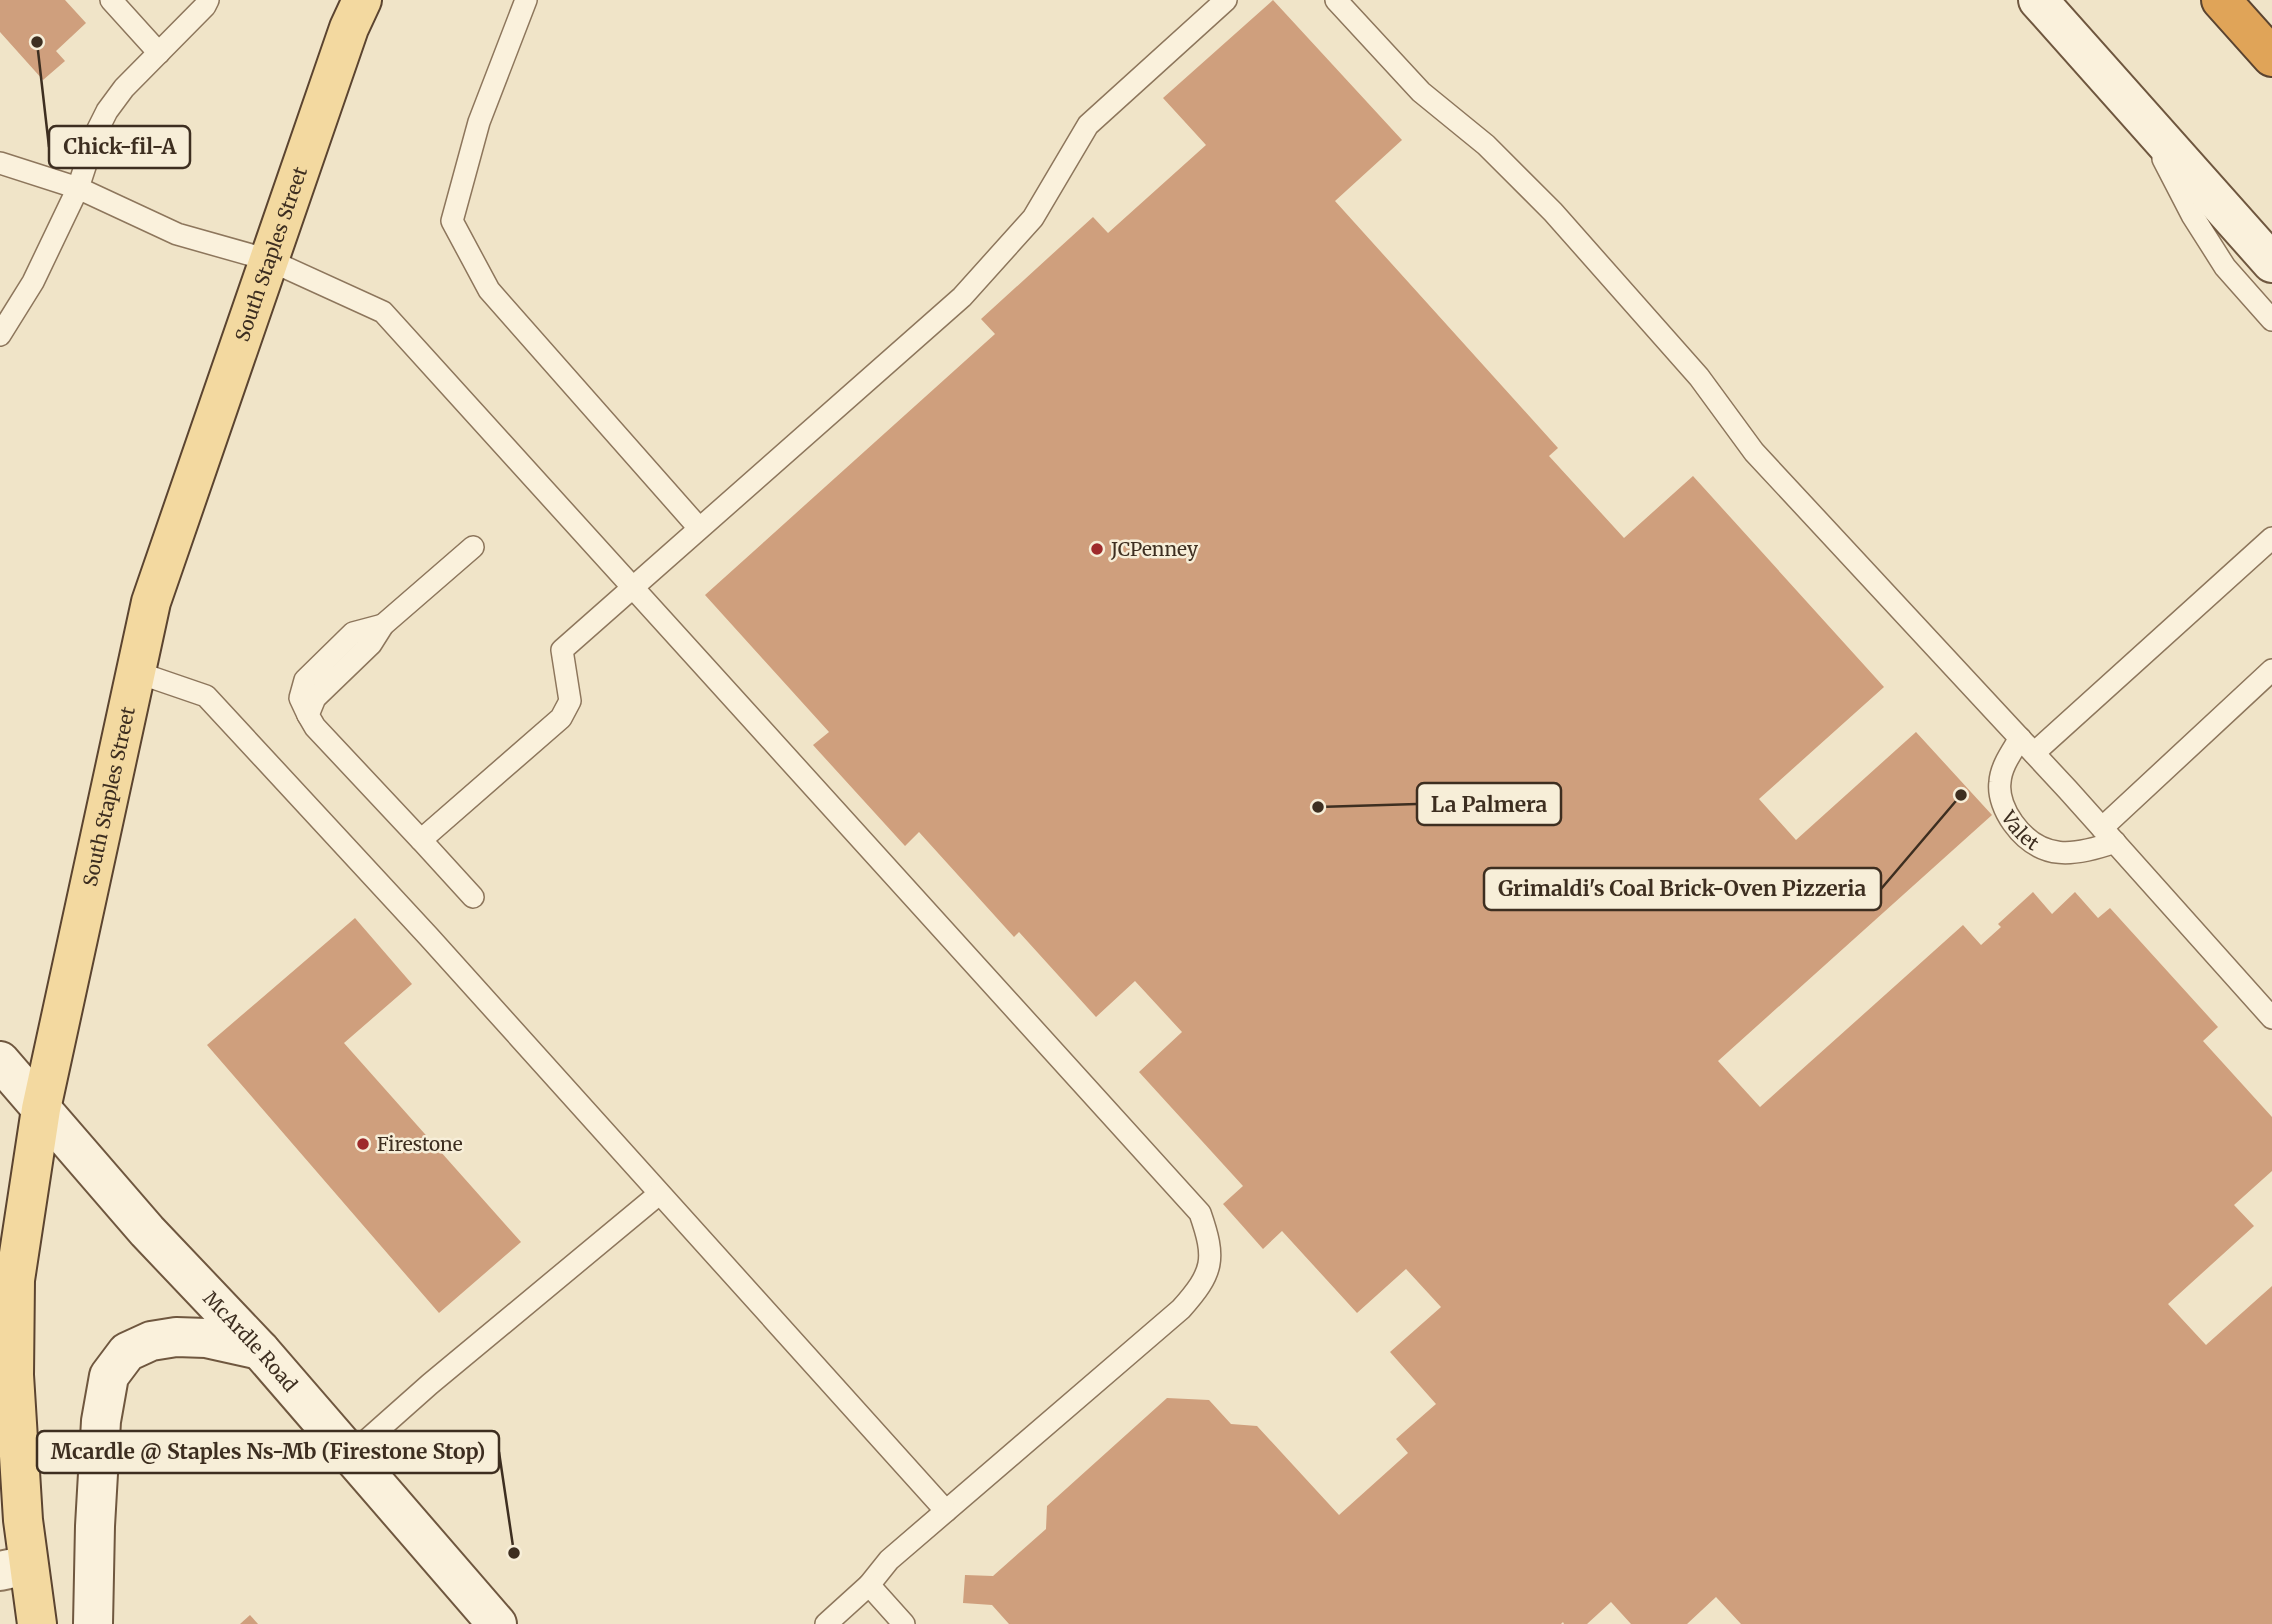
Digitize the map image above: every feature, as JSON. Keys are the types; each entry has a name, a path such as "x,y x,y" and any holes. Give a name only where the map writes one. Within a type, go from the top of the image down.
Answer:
{"highway":[{"path":"2221,0 2272,57"}],"main road":[{"name":"South Staples Street","path":"37,1624 14,1568 23,1520 14,1375 15,1280 41,1109 151,603 349,28 362,0"},
{"path":"2038,0 2272,262"},
{"name":"McArdle Road","path":"0,1061 147,1231 260,1350 497,1624"},
{"path":"93,1624 101,1421 109,1376 127,1352 151,1341 176,1337 206,1338 260,1350"}],"lane":[{"path":"111,0 159,53"},
{"path":"0,335 33,282 78,188 96,133 107,111 124,88 208,0"},
{"path":"526,0 478,122 452,221 489,290 699,528"},
{"path":"421,840 561,718 570,701 562,650 962,296 1033,218 1088,125 1226,0"},
{"path":"1336,0 1421,92 1486,145 1553,212 1699,377 1754,452 2027,745 2272,1018"},
{"path":"2142,117 2198,226 2225,267 2272,320"},
{"path":"0,163 78,188 177,234 269,260 383,312 1200,1213 1209,1239 1210,1265 1199,1288 1181,1309 889,1560 869,1585 826,1624"},
{"name":"Valet","path":"2108,835 2087,852 2060,854 2031,842 2018,831 2002,802 1999,784 2003,769 2027,745 2272,538"},
{"path":"472,547 383,625 370,644 315,698 308,715 315,727 473,897"},
{"path":"2108,835 2272,670"},
{"path":"136,672 206,696 429,937 946,1511"},
{"path":"350,1455 430,1384 659,1194"},
{"path":"869,1585 904,1624"}],"building":[{"path":"0,0 65,0 86,23 56,51 65,61 43,80 0,32"},
{"path":"1273,0 1402,140 1335,201 1558,448 1549,456 1624,538 1693,476 1884,687 1759,799 1796,840 1916,732 1992,815 1718,1061 1760,1107 1963,925 1981,945 2001,927 1998,924 2033,892 2052,914 2075,892 2098,918 2110,908 2218,1027 2203,1041 2272,1117 2272,1171 2234,1205 2254,1226 2168,1304 2206,1345 2272,1286 2272,1624 1741,1624 1716,1597 1687,1624 1631,1624 1611,1602 1587,1624 1009,1624 992,1605 963,1603 965,1575 993,1576 1046,1529 1047,1506 1167,1398 1209,1400 1231,1424 1257,1426 1339,1515 1408,1453 1396,1439 1436,1404 1390,1352 1441,1307 1406,1269 1357,1313 1282,1231 1263,1249 1223,1204 1243,1186 1139,1072 1182,1032 1135,981 1096,1017 1019,932 1014,937 919,832 905,846 813,745 829,732 705,595 995,334 981,319 1093,217 1108,233 1206,145 1163,98"},
{"name":"Firestone","path":"355,918 412,984 344,1043 521,1242 439,1313 207,1045"},
{"path":"250,1615 258,1624 240,1624"}],"place":[{"name":"Chick-fil-A","path":"37,42"},
{"name":"JCPenney","path":"1097,549"},
{"name":"Grimaldi's Coal Brick-Oven Pizzeria","path":"1961,795"},
{"name":"La Palmera","path":"1318,807"},
{"name":"Firestone","path":"363,1144"},
{"name":"Mcardle @ Staples Ns-Mb (Firestone Stop)","path":"514,1553"}]}
